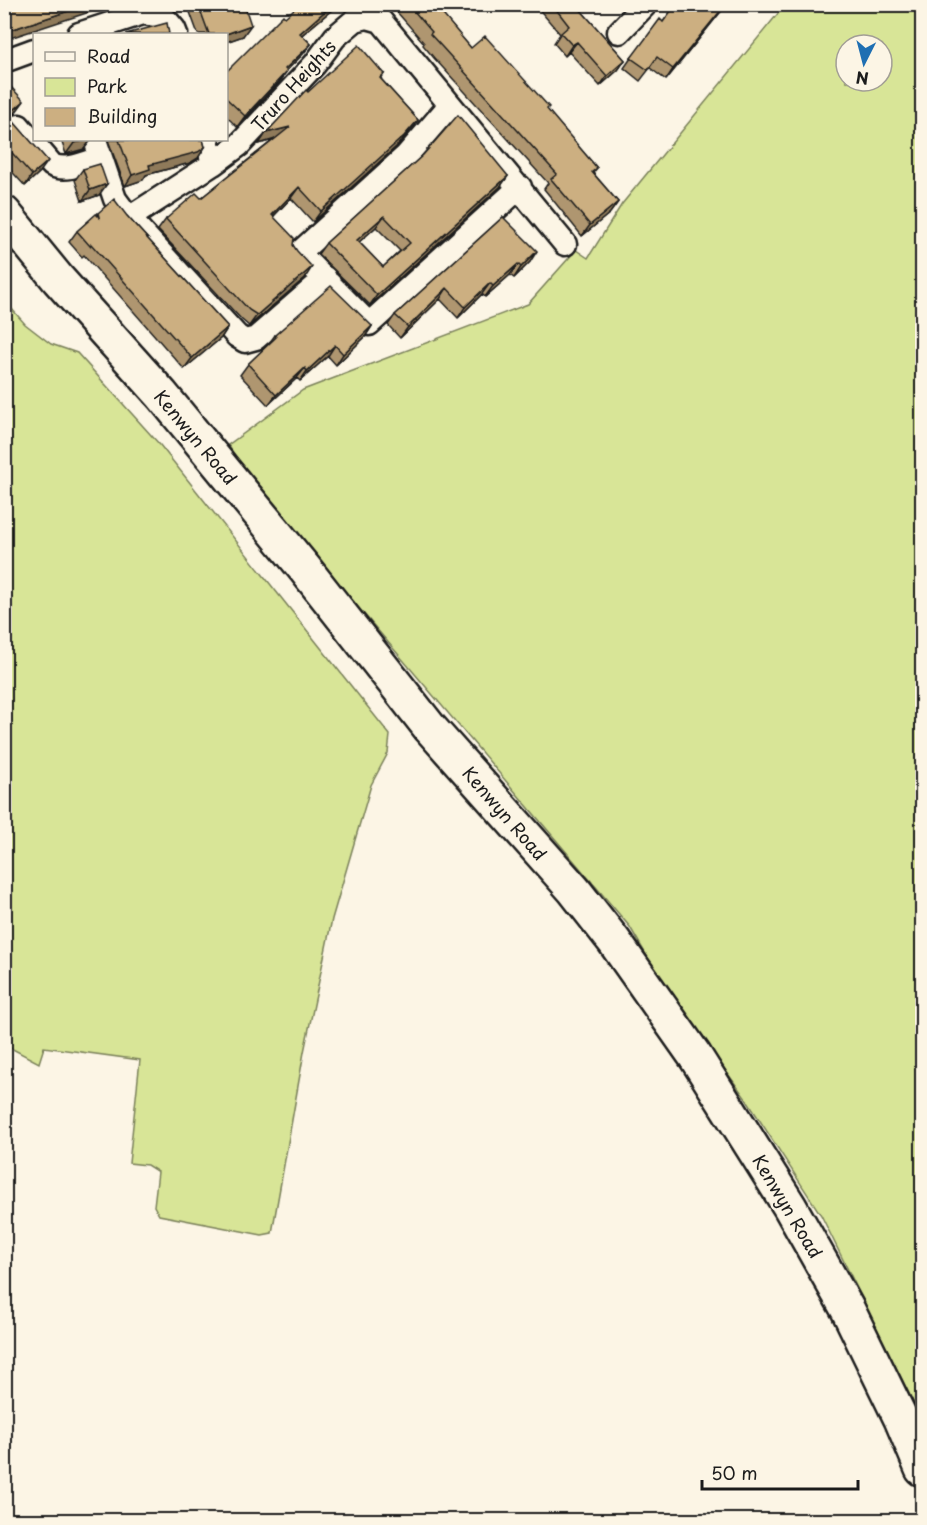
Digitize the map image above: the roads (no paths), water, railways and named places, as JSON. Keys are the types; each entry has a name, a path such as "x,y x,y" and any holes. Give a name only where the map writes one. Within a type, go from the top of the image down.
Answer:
{"main road":[{"name":"Kenwyn Road","path":"4,213 58,279 162,395 305,569 430,728 574,890 614,941 695,1056 790,1207 852,1320 901,1419 922,1469"}],"street":[{"path":"619,32 646,4"},
{"path":"82,33 143,13 163,15 176,33"},
{"name":"Truro Heights","path":"129,218 213,164 233,140 315,64 335,37 355,20 367,17 381,21 565,244"},
{"path":"4,61 33,50"},
{"path":"450,105 406,156 300,252 369,324 520,187"},
{"path":"19,126 52,165 58,168 69,167 97,149 115,199 129,218 237,336 245,341 256,338 325,278"},
{"path":"207,141 213,164"}]}
